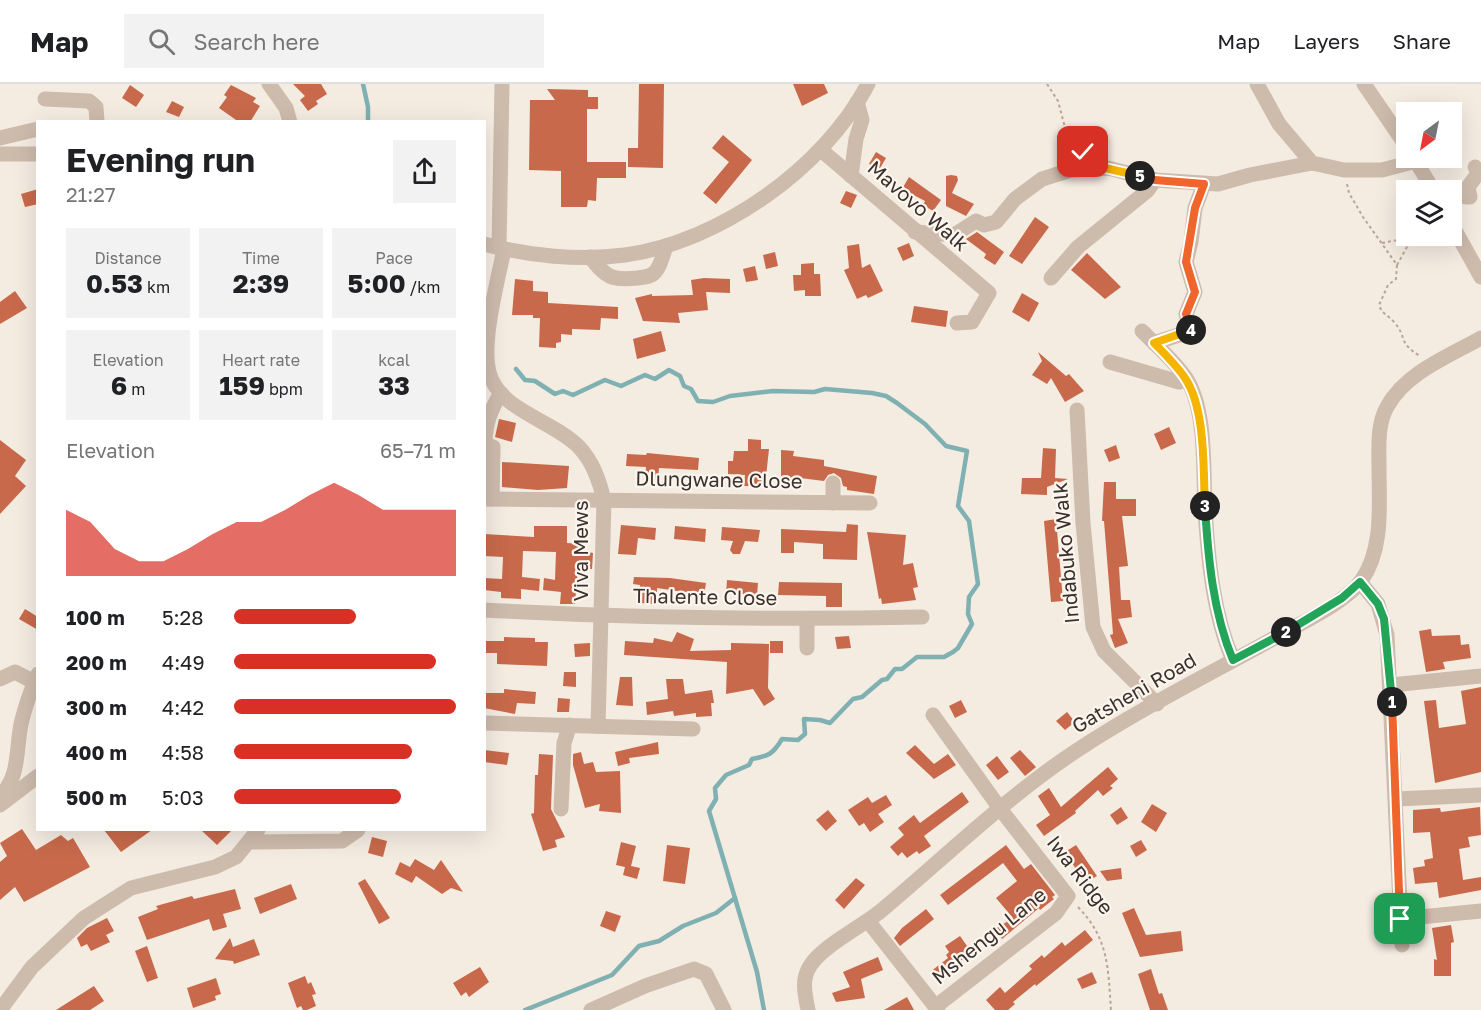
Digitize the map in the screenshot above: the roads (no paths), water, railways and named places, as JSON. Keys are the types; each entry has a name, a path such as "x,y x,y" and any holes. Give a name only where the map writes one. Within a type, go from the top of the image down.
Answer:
{"street":[{"path":"269,84 286,108 289,120"},
{"name":"Viva Mews","path":"502,84 496,247 487,360 489,374 495,387 501,393 564,434 579,447 599,479 604,500 598,726"},
{"path":"496,247 546,255 590,256 626,255 666,246 734,216 761,200 791,177 821,150 868,84"},
{"path":"1257,84 1279,124 1312,163"},
{"path":"1364,84 1396,131"},
{"path":"45,99 89,101 96,107 97,120"},
{"path":"851,177 856,139 862,120 857,102"},
{"path":"0,138 36,129"},
{"name":"Mavovo Walk","path":"821,150 989,293 972,322 957,322"},
{"path":"0,154 36,154"},
{"path":"915,232 954,235 976,221 984,225 996,222 1015,199 1042,179 1071,170 1105,168 1155,180 1218,184 1250,175 1312,163 1344,170 1382,170 1396,165"},
{"path":"1462,197 1470,197 1468,187 1479,172 1475,168"},
{"path":"1051,279 1078,247 1147,191 1155,180"},
{"path":"1154,343 1191,331 1186,314 1195,292 1186,262 1195,208 1204,184"},
{"path":"1462,242 1479,270"},
{"path":"590,256 603,273 619,280 655,273 666,246"},
{"path":"1142,331 1186,379 1198,412 1209,550 1222,630 1233,660"},
{"name":"Gatsheni Road","path":"808,1010 803,986 805,976 820,954 868,921 1073,752 1342,598 1360,582 1374,554 1378,529 1380,432 1386,408 1412,379 1481,338"},
{"path":"1110,362 1179,382 1186,379"},
{"path":"486,427 492,407 501,393"},
{"name":"Indabuko Walk","path":"1077,410 1083,523 1093,627 1097,639 1109,656 1157,704"},
{"path":"486,444 493,447 488,499"},
{"path":"833,483 833,502"},
{"name":"Dlungwane Close","path":"488,499 870,503"},
{"path":"1360,582 1378,604 1384,619 1391,685 1402,945"},
{"name":"Thalente Close","path":"486,610 602,616 807,619 921,617"},
{"path":"807,619 807,648"},
{"path":"0,679 15,672 36,678 21,722 14,773 6,790 0,796"},
{"path":"1391,685 1481,676"},
{"name":"Iwa Ridge","path":"933,715 1001,810 1068,896"},
{"path":"486,723 693,729"},
{"path":"561,809 564,743 570,725"},
{"path":"0,805 36,778"},
{"path":"1396,799 1481,795"},
{"path":"0,1010 32,967 84,918 131,888 215,867 236,857 254,836 342,841 357,831"},
{"name":"Mshengu Lane","path":"937,1008 1056,913 1068,896"},
{"path":"1400,919 1481,911"},
{"path":"868,921 937,1008"},
{"path":"591,1010 645,986 694,969 706,974 724,1010"}],"waterway":[{"path":"363,84 368,120"},
{"path":"516,369 525,380 535,381 555,394 563,391 573,395 605,380 621,386 645,375 655,379 669,370 680,376 684,386 691,389 698,401 713,402 730,396 773,391 814,392 825,389 872,393 886,396 897,403 925,424 946,446 967,451 958,506 969,521 978,584 969,597 968,614 972,624 958,648 944,657 917,657 902,669 895,669 887,679 882,680 862,697 853,699 830,723 804,719 805,734 798,740 782,739 770,754 752,759 749,765 726,775 715,788 716,799 709,811 757,972 764,1010"},
{"path":"525,1010 612,975 639,946 659,941 683,926 716,913 735,898"}]}
